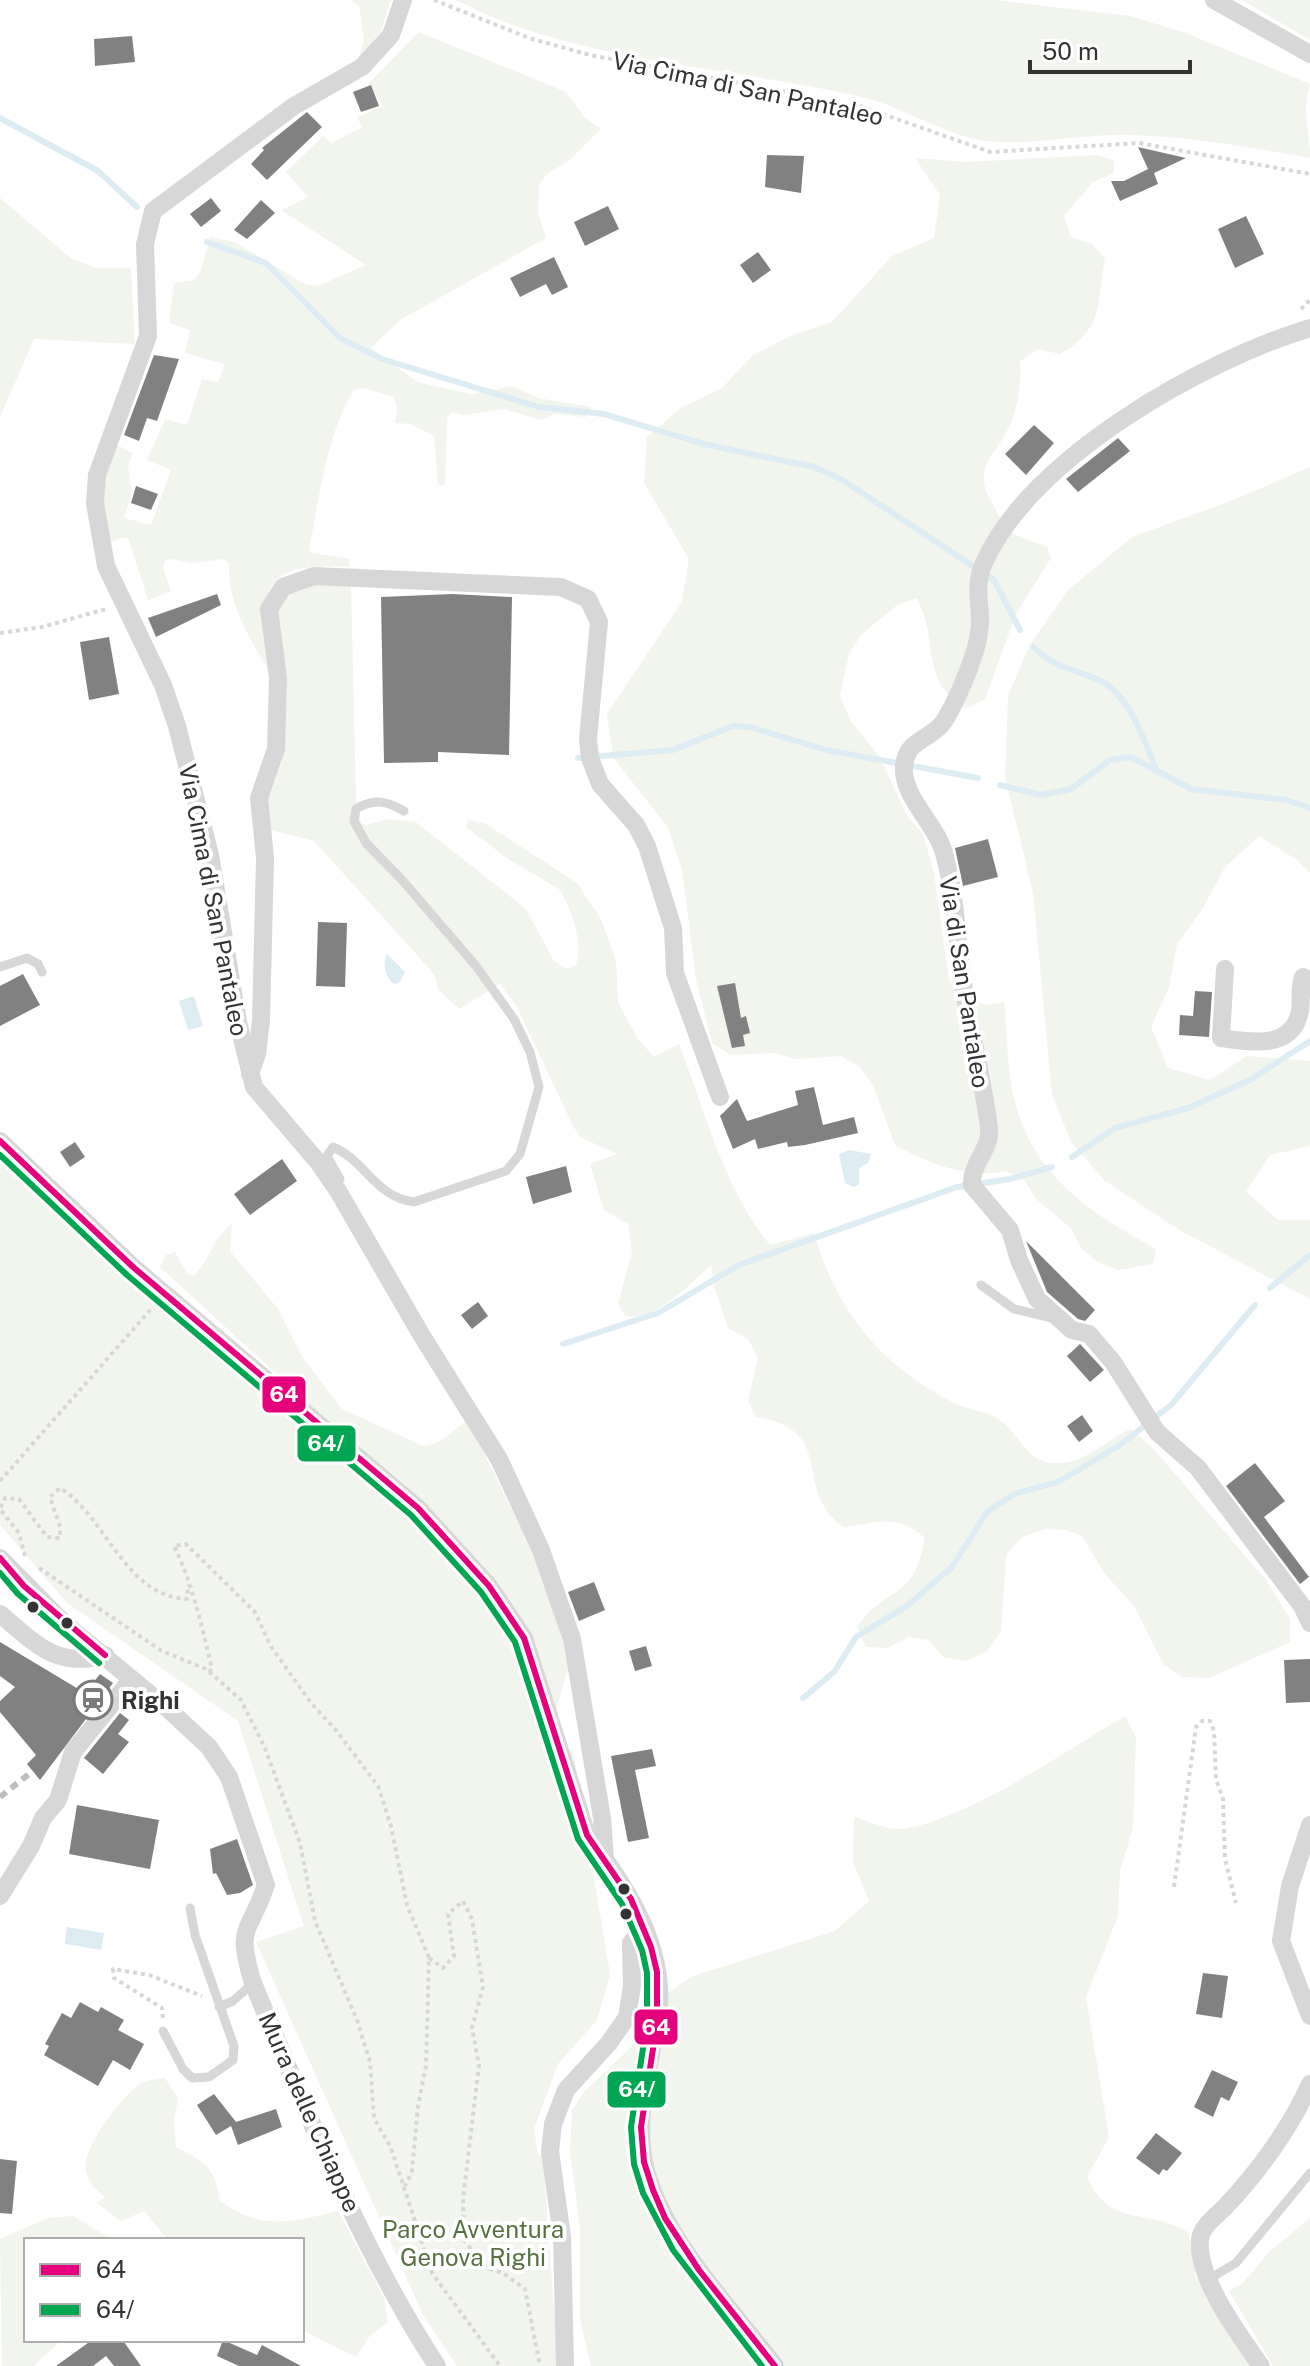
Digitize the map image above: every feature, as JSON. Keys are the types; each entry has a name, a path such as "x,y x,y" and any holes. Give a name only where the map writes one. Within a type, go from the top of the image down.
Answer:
{"street":[{"name":"Via Cima di San Pantaleo","path":"403,0 391,35 362,67 294,106 153,211 145,244 148,336 97,475 95,503 106,566 163,685 186,755 210,855 250,1074 259,1096 318,1162 499,1459 541,1550 572,1639 602,1818 605,1859"},
{"path":"1214,0 1310,54"},
{"name":"Via di San Pantaleo","path":"1310,328 1239,353 1161,396 1110,428 1031,497 1009,522 978,578 977,638 963,683 940,726 916,741 906,759 906,780 944,850 957,906 960,960 990,1130 972,1185 1010,1230 1019,1260 1037,1299 1072,1330 1089,1334 1113,1362 1157,1432 1198,1468 1302,1606 1310,1623"},
{"path":"250,1074 257,1054 261,1021 265,858 259,798 276,749 278,678 269,626 273,599 283,587 314,576 546,586 576,591 588,599 599,622 588,739 590,758 600,784 636,825 647,846 673,928 675,973 720,1097"},
{"path":"1225,969 1221,1038 1254,1043 1283,1036 1299,1016 1303,977 1309,980 1310,988"},
{"path":"0,1141 87,1226 164,1294 418,1508 489,1586 524,1638 587,1835 605,1859 645,1928 661,1971 658,2018 642,2116 644,2162 666,2220 775,2366"},
{"name":"Mura delle Chiappe","path":"0,1558 24,1586 200,1738 229,1777 266,1885 244,1930 242,1944 253,1983 361,2226 411,2327 437,2366"},
{"path":"0,1614 41,1648 67,1660 105,1655"},
{"path":"0,1896 31,1846 43,1818 58,1800 73,1752 131,1680"},
{"path":"1310,1825 1290,1886 1281,1941 1310,2016"},
{"path":"565,2366 562,2346 562,2237 550,2151 553,2124 566,2090 609,2043 627,2017 632,1986 631,1943 645,1928"},
{"path":"1261,2366 1209,2279 1200,2249 1202,2232 1250,2179 1295,2114 1310,2084"}],"lane":[{"path":"362,1236 365,1225 327,1156 329,1149 340,1150 392,1198 414,1202 506,1171 514,1164 520,1154 539,1087 530,1052 493,988 403,881 366,843 354,821 356,809 366,803 386,800 404,811"},
{"path":"0,967 27,958 38,964 42,972"},
{"path":"981,1285 1014,1309 1059,1319"},
{"path":"160,2028 183,2069 192,2078 209,2077 233,2060 190,1908"},
{"path":"219,2007 233,2001 253,1983"},
{"path":"1209,2279 1236,2263 1310,2173"}],"path":[{"name":"Via Cima di San Pantaleo","path":"434,0 471,18 590,55 860,106 978,149 1022,151 1113,145 1172,147 1225,161 1310,174"},
{"path":"0,633 42,627 123,601"},
{"path":"0,1481 164,1294"},
{"path":"24,1562 26,1550 19,1533 0,1509 5,1498 19,1499 47,1537 60,1538 60,1527 50,1497 60,1488 80,1504 137,1576 172,1598 187,1599 188,1582"},
{"path":"209,1672 212,1669 197,1621 194,1590 174,1546 186,1544 255,1612 270,1645 311,1703 367,1768 378,1786 391,1826 407,1905 429,1958 426,2066 418,2106 412,2171 405,2186"},
{"path":"35,1566 162,1651 209,1672 241,1700 270,1760 300,1843 315,1921 357,2020 370,2062 374,2118 391,2148 432,2273 500,2366"},
{"path":"1174,1887 1196,1727 1202,1721 1210,1721 1214,1731 1216,1779 1223,1799 1225,1859 1236,1903"},
{"path":"429,1958 443,1968 454,1956 448,1914 463,1901 472,1919 483,1987 472,2028 479,2065 465,2168 464,2240 484,2267 503,2273 525,2289 540,2366"},
{"path":"160,2028 164,2014 162,2008 114,1978 113,1969 149,1975 205,1997 215,1993"}],"green space":[{"path":"351,0 391,0 381,31 358,60 364,41 359,6"},
{"path":"456,0 996,0 1130,16 1186,33 1310,84 1306,112 1310,158 1172,137 1107,135 1021,142 986,141 956,134 866,98 657,61 553,38 503,21"},
{"path":"1242,0 1310,0 1310,40"},
{"path":"419,32 566,92 585,118 601,129 570,160 547,174 539,185 538,212 546,238 400,320 371,348 417,382 471,394 513,386 538,398 592,407 586,417 554,414 542,420 503,409 464,415 451,412 447,418 445,485 438,485 434,436 411,424 395,423 397,408 394,397 363,388 354,390 337,425 331,446 309,550 350,559 349,567 294,570 279,578 270,589 266,624 272,674 236,608 229,564 224,559 191,563 171,559 165,561 163,568 171,591 148,600 128,538 117,539 108,545 102,482 117,445 133,453 128,467 132,492 124,518 151,525 171,470 147,460 165,419 187,425 202,379 218,382 225,364 185,353 190,330 169,323 174,283 194,280 201,270 210,237 234,242 305,284 318,286 366,265 281,210 308,197 286,172 323,136 332,143 362,127 357,117 383,106 369,83"},
{"path":"1099,155 1114,161 1114,173 1093,182 1064,216 1071,237 1092,244 1105,258 1096,313 1085,334 1060,354 1038,349 1020,361 1015,412 985,469 985,488 1004,530 1047,547 1051,558 1016,614 985,699 965,709 950,697 941,684 935,671 923,613 916,598 896,606 862,634 849,653 840,696 850,720 879,756 908,817 923,834 934,873 949,981 965,997 985,1005 1004,1002 1012,1089 1032,1144 1046,1167 1084,1204 1156,1249 1153,1264 1118,1270 1098,1262 1081,1248 1071,1228 1036,1199 1025,1181 1006,1171 978,1173 949,1168 895,1145 873,1085 860,1067 841,1056 796,1059 775,1053 731,1055 712,1043 696,979 682,870 668,828 613,757 607,714 682,602 689,559 644,483 647,437 681,408 722,388 752,356 790,336 832,322 892,256 934,238 940,195 915,158 965,162"},
{"path":"0,198 72,259 97,268 131,268 135,344 34,339 0,417"},
{"path":"1310,467 1310,873 1297,860 1259,836 1225,867 1203,908 1177,944 1169,987 1151,1027 1168,1068 1210,1080 1247,1056 1310,1061 1310,1146 1270,1155 1246,1192 1278,1220 1310,1220 1310,1299 1181,1231 1105,1181 1071,1142 1052,1094 1033,893 1005,777 1008,696 1029,646 1068,590 1132,537 1236,499"},
{"path":"299,582 351,583 356,801 361,823 366,825 389,819 416,822 526,909 554,961 567,969 576,965 577,936 572,915 559,889 508,859 466,827 468,820 486,824 577,883 601,919 616,961 618,1002 637,1038 654,1057 679,1044 728,1174 754,1223 770,1245 814,1233 835,1288 865,1333 883,1353 904,1372 954,1403 1000,1420 1037,1458 1055,1463 1077,1460 1131,1429 1153,1448 1266,1580 1290,1619 1290,1642 1209,1678 1182,1677 1164,1665 1134,1606 1105,1574 1082,1536 1066,1530 1044,1529 1021,1538 1006,1555 1001,1631 987,1651 966,1661 943,1657 929,1640 908,1637 888,1648 866,1647 857,1627 879,1603 907,1583 920,1559 925,1538 896,1522 844,1527 828,1512 819,1496 807,1448 798,1435 782,1424 756,1417 748,1401 758,1358 748,1339 728,1328 714,1286 711,1265 661,1307 637,1316 625,1316 618,1304 632,1252 628,1224 604,1210 590,1164 617,1154 580,1137 516,1005 500,984 459,1009 438,989 435,976 426,965 314,841 270,830 266,805 282,761 286,703 275,612 282,594"},
{"name":"Parco Avventura Genova Righi","path":"0,1159 104,1260 328,1438 319,1413 160,1267 166,1255 175,1252 187,1274 194,1276 220,1235 232,1224 230,1251 278,1309 303,1358 342,1409 423,1446 443,1440 468,1421 534,1554 559,1622 568,1669 556,1710 562,1748 573,1751 610,1974 597,2020 558,2064 534,2129 538,2155 543,2155 558,2366 457,2366 424,2317 256,1942 304,1926 238,1721 67,1603 0,1525"},
{"path":"1125,1716 1136,1737 1133,1828 1120,1870 1118,1916 1086,1997 1109,2137 1087,2177 1096,2194 1119,2211 1174,2225 1189,2233 1196,2277 1206,2286 1255,2366 591,2366 580,2319 580,2227 570,2153 572,2110 584,2092 632,2046 645,2028 651,2006 693,1976 835,1931 869,1901 853,1862 854,1817 901,1829 955,1813 1016,1782"},
{"path":"165,2078 178,2098 174,2122 176,2147 195,2157 212,2173 220,2201 249,2217 263,2220 291,2221 338,2211 384,2298 388,2322 369,2337 356,2357 304,2331 304,2238 166,2238 144,2211 121,2221 97,2203 105,2197 90,2182 86,2172 89,2152 116,2108 145,2082"},
{"path":"73,2216 110,2238 24,2238 24,2342 60,2342 33,2366 2,2366 0,2239 48,2218"},
{"path":"1310,2218 1310,2366 1273,2366 1229,2291 1243,2283 1270,2251"}],"shaded area":[{"path":"387,954 405,972 399,983 394,984 385,970"},
{"path":"194,996 203,1026 188,1030 179,1001"},
{"path":"849,1150 871,1154 868,1163 859,1168 859,1184 854,1187 845,1183 839,1154"},
{"path":"67,1927 104,1933 101,1950 65,1944"}],"building":[{"path":"132,36 135,62 95,66 94,39"},
{"path":"371,85 379,106 361,112 353,92"},
{"path":"307,112 322,127 267,180 251,164 264,150 262,148"},
{"path":"1138,147 1186,158 1154,173 1158,184 1120,201 1111,181 1124,181 1148,169"},
{"path":"767,155 804,156 801,193 765,187"},
{"path":"211,198 221,211 201,227 190,214"},
{"path":"261,200 275,213 247,239 234,230"},
{"path":"608,206 619,229 585,246 574,222"},
{"path":"1246,216 1264,254 1235,268 1218,229"},
{"path":"758,252 771,270 753,283 740,265"},
{"path":"554,257 568,287 552,295 546,284 520,297 510,278"},
{"path":"154,355 179,359 157,421 147,418 139,441 124,435"},
{"path":"1034,425 1054,443 1026,475 1005,454"},
{"path":"1118,438 1130,451 1078,492 1066,479"},
{"path":"136,486 158,494 151,510 131,503"},
{"path":"217,594 221,605 156,637 148,618"},
{"path":"452,594 512,597 509,755 438,752 438,762 384,763 381,597"},
{"path":"109,637 119,694 89,700 80,642"},
{"path":"988,839 998,877 963,886 955,848"},
{"path":"318,922 347,923 345,987 316,986"},
{"path":"23,974 40,1005 0,1026 0,986"},
{"path":"735,983 741,1018 746,1016 750,1033 743,1035 745,1046 732,1048 717,986"},
{"path":"1195,991 1212,992 1209,1037 1179,1035 1180,1015 1193,1016"},
{"path":"814,1087 823,1125 854,1117 858,1133 805,1145 788,1147 787,1142 758,1149 755,1139 733,1149 720,1116 737,1099 747,1121 798,1105 795,1091"},
{"path":"75,1142 85,1157 70,1167 60,1152"},
{"path":"282,1159 297,1181 250,1215 234,1194"},
{"path":"566,1166 572,1192 533,1204 526,1177"},
{"path":"1026,1241 1095,1310 1085,1321 1078,1319 1047,1292"},
{"path":"478,1302 488,1316 472,1329 461,1315"},
{"path":"1080,1344 1104,1370 1090,1382 1067,1356"},
{"path":"1082,1415 1093,1431 1079,1442 1067,1426"},
{"path":"1255,1463 1285,1501 1264,1517 1309,1577 1300,1584 1226,1486"},
{"path":"594,1582 605,1610 579,1621 568,1592"},
{"path":"0,1642 85,1693 100,1674 113,1683 40,1780 27,1764 36,1755 0,1712 0,1701 15,1687 0,1676"},
{"path":"646,1646 652,1666 635,1671 629,1651"},
{"path":"1310,1659 1310,1702 1286,1703 1284,1660"},
{"path":"120,1713 129,1720 118,1734 129,1742 103,1774 84,1758"},
{"path":"652,1749 656,1766 635,1770 649,1838 628,1842 611,1756"},
{"path":"77,1805 159,1820 150,1869 69,1854"},
{"path":"237,1839 253,1885 240,1893 227,1895 216,1873 213,1874 210,1849"},
{"path":"1203,1973 1228,1976 1222,2018 1196,2014"},
{"path":"80,2002 98,2012 101,2007 124,2020 118,2030 144,2044 130,2070 113,2060 98,2086 44,2055 49,2046 45,2044 62,2013 71,2018"},
{"path":"1212,2070 1238,2082 1229,2101 1221,2097 1213,2117 1194,2107"},
{"path":"214,2094 236,2122 276,2109 282,2127 238,2145 231,2126 216,2135 197,2105"},
{"path":"1156,2133 1182,2153 1167,2171 1163,2169 1159,2175 1136,2158"},
{"path":"0,2159 17,2161 12,2214 0,2213"},
{"path":"89,2342 124,2342 141,2366 114,2366 106,2356 93,2366 56,2366"},
{"path":"222,2342 257,2355 262,2345 301,2366 239,2366 217,2356"}],"waterway":[{"path":"0,118 98,171 137,207"},
{"path":"207,242 266,263 340,338 382,359 539,407 604,414 708,445 814,467 841,479 994,580 1020,630"},
{"path":"1033,647 1058,665 1109,686 1134,718 1155,767"},
{"path":"578,758 673,750 733,726 750,727 826,750 978,778"},
{"path":"1000,785 1041,795 1071,789 1110,760 1131,757 1191,789 1286,800 1310,808"},
{"path":"1072,1157 1115,1128 1188,1108 1250,1080 1310,1041"},
{"path":"563,1344 658,1313 739,1265 957,1187 1010,1179 1052,1167"},
{"path":"1270,1288 1310,1255"},
{"path":"803,1698 834,1672 856,1637 907,1606 952,1567 987,1512 1014,1494 1058,1482 1120,1445 1171,1405 1255,1305"}],"railway":[{"path":"0,1797 33,1771"}],"transit line":[{"name":"64","path":"0,1141 133,1267 418,1508 489,1586 524,1638 587,1835 631,1899 651,1947 657,1972 657,2023 641,2127 644,2162 653,2190 665,2218 699,2270 775,2366"},
{"name":"64/","path":"0,1155 127,1275 411,1515 481,1592 515,1642 578,1839 622,1904 642,1950 647,1973 647,2022 631,2127 634,2164 643,2193 673,2250 762,2366"},
{"name":"64","path":"0,1558 24,1586 105,1655"},
{"name":"64/","path":"0,1573 18,1594 99,1663"}],"place":[{"name":"Righi","path":"93,1700"}]}
